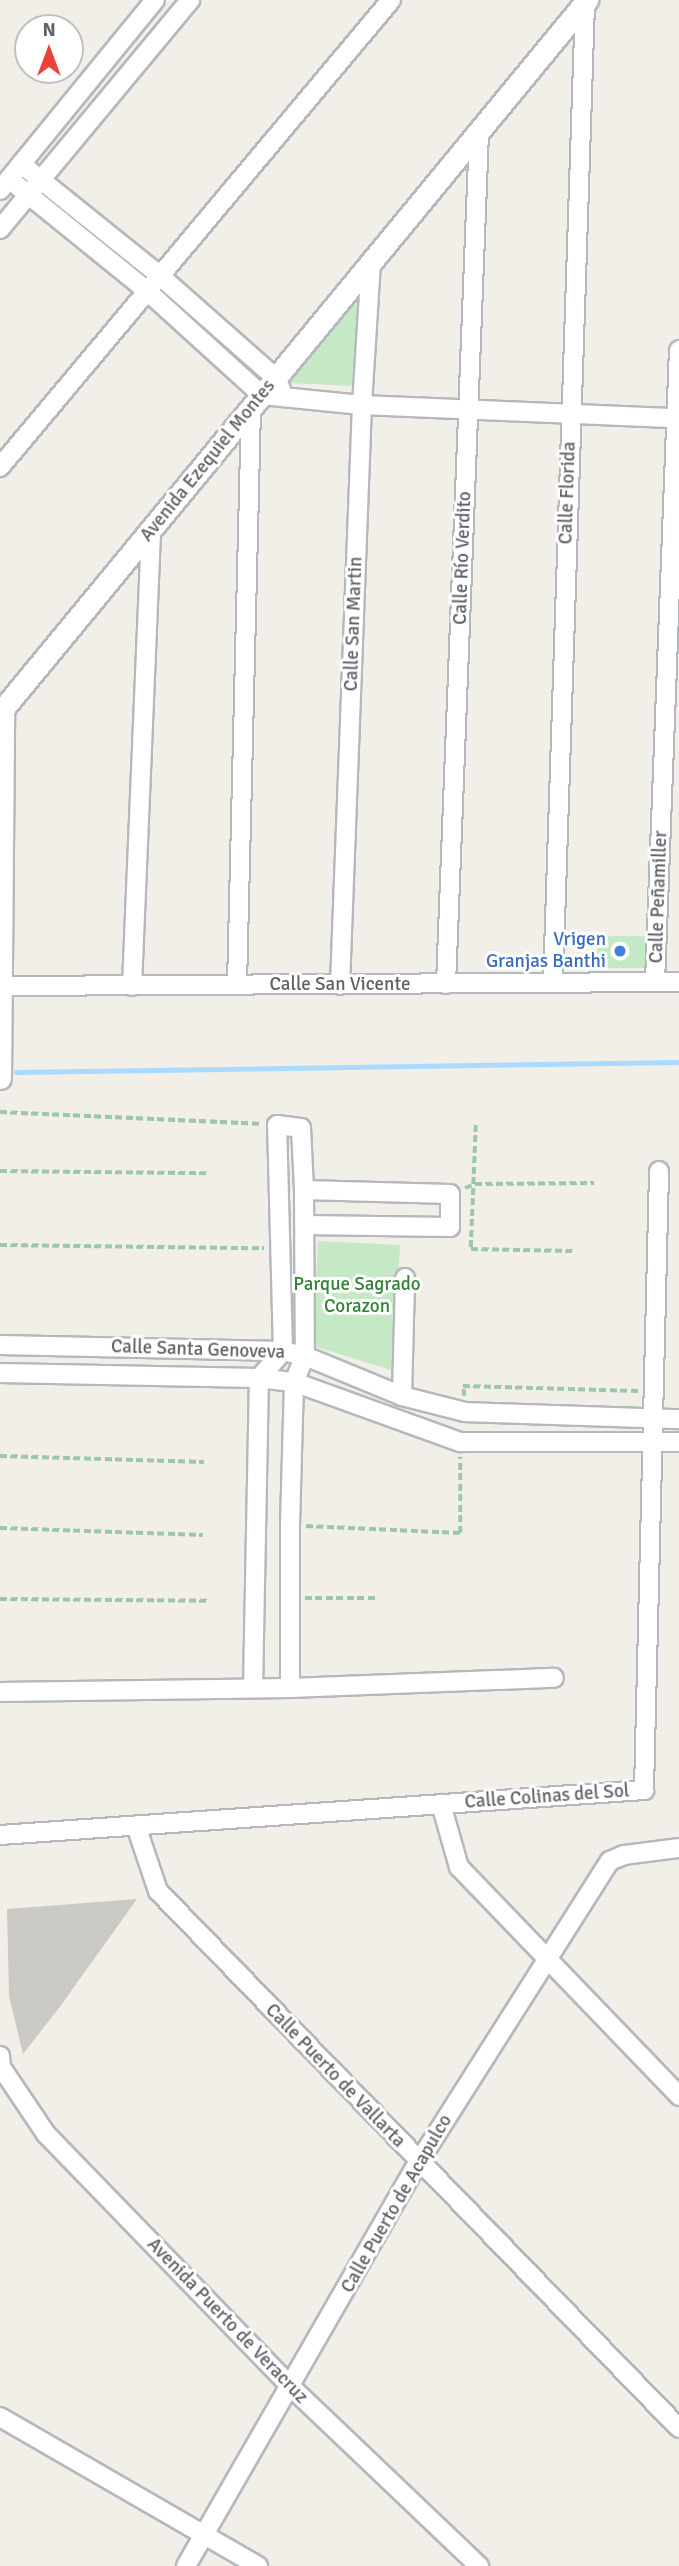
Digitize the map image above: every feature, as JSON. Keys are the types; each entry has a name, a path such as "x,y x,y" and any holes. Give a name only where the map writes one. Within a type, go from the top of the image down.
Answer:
{"street":[{"path":"155,0 5,184 28,196 146,290 256,401 237,985"},
{"path":"0,229 190,0"},
{"path":"0,467 391,0"},
{"name":"Avenida Ezequiel Montes","path":"0,1077 4,709 586,1"},
{"name":"Calle Florida","path":"552,983 586,1"},
{"name":"Calle Río Verdito","path":"446,984 479,132"},
{"path":"21,164 159,275 276,378 285,398"},
{"name":"Calle San Martin","path":"340,985 362,405 371,263"},
{"name":"Calle Peñamiller","path":"655,982 679,350"},
{"path":"256,401 285,398 362,405 676,418"},
{"path":"132,986 151,530"},
{"name":"Calle San Vicente","path":"1,986 679,982"},
{"path":"253,1688 259,1378 283,1351 276,1125 298,1126 302,1131 304,1190 304,1356 294,1382 289,1598 290,1688"},
{"name":"Calle Colinas del Sol","path":"0,1835 644,1790 659,1171"},
{"path":"304,1190 450,1194 450,1227 304,1225"},
{"path":"402,1396 405,1278"},
{"name":"Calle Santa Genoveva","path":"0,1345 283,1351 304,1356 402,1396 465,1412 679,1419"},
{"name":"Calle Santa Genoveva","path":"0,1373 259,1378 294,1382 460,1442 679,1442"},
{"path":"0,1692 290,1688 554,1678"},
{"path":"441,1804 459,1867 679,2096"},
{"name":"Calle Puerto de Vallarta","path":"136,1826 158,1891 418,2163 679,2428"},
{"name":"Calle Puerto de Acapulco","path":"186,2566 418,2163 611,1861 624,1855 679,1848"},
{"name":"Avenida Puerto de Veracruz","path":"0,2065 46,2134 291,2387 479,2566"},
{"path":"0,2417 258,2566"}],"path":[{"path":"0,1112 276,1125"},
{"path":"476,1125 471,1248 573,1251"},
{"path":"0,1171 208,1173"},
{"path":"450,1194 475,1184 594,1184"},
{"path":"0,1245 279,1248"},
{"path":"463,1386 653,1391"},
{"path":"290,1525 460,1533 460,1442"},
{"path":"0,1456 204,1462"},
{"path":"0,1528 203,1535"},
{"path":"0,1598 209,1601"},
{"path":"289,1598 377,1598"}],"green space":[{"path":"45,189 259,363 255,368 41,194"},
{"path":"358,290 357,386 288,383 284,379"},
{"path":"597,936 645,936 645,968 597,968"},
{"name":"Parque Sagrado Corazon","path":"318,1241 400,1245 394,1371 313,1346"}],"building":[{"path":"137,1899 23,2054 9,1996 7,1909"}],"waterway":[{"path":"16,1072 679,1062"}],"place":[{"name":"Vrigen Granjas Banthi","path":"620,951"}]}
